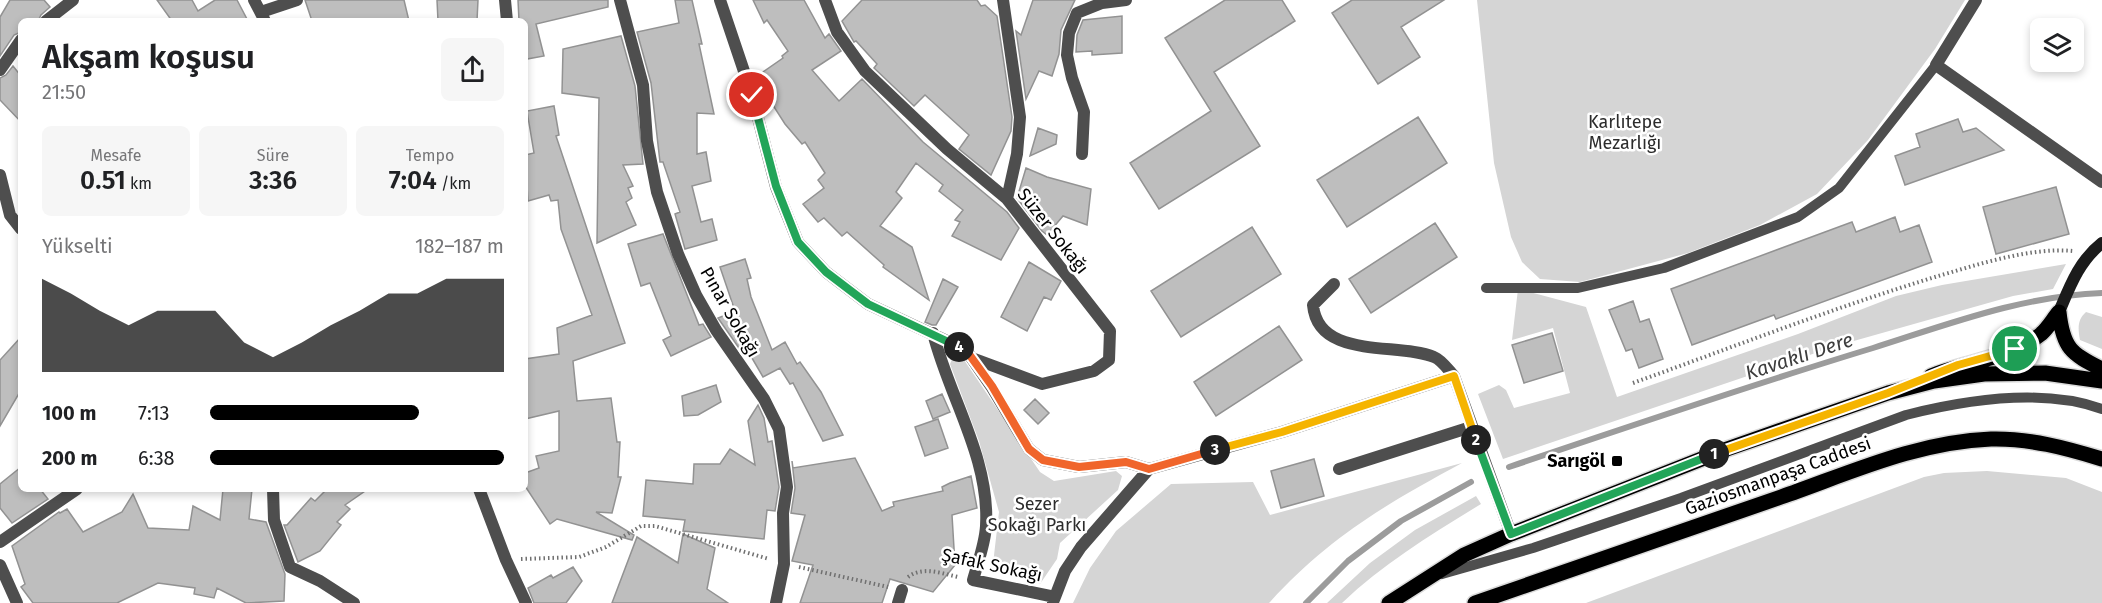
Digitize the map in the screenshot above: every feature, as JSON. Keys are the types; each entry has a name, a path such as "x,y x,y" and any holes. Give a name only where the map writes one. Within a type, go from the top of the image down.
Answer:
{"main road":[{"path":"1389,603 1464,555 1511,534 1727,448 1888,393 1958,365 2015,349 2041,333 2059,312 2077,272 2090,253 2102,243"},
{"path":"2059,312 2061,335 2074,355 2102,369"},
{"path":"1888,393 1934,381 1984,374 2045,373 2102,381"},
{"name":"Gaziosmanpaşa Caddesi","path":"1475,603 1823,482 1882,459 1922,448 1980,440 2020,440 2102,459"}],"street":[{"path":"50,18 73,0"},
{"path":"254,0 263,17 297,0"},
{"path":"505,0 507,18"},
{"name":"Pınar Sokağı","path":"620,0 643,85 647,141 657,192 678,254 706,313 764,399 779,429 787,487 783,513 784,564 776,603"},
{"path":"720,0 752,95 776,186 798,242 826,272 868,304 966,350 1029,449 1043,460 1079,467 1126,462 1149,469 1282,432 1454,376"},
{"name":"Süzer Sokağı","path":"825,0 837,32 865,71 947,149 1007,199 1110,331 1110,360 1094,371 1042,384 971,357"},
{"path":"1003,0 1020,117 1017,154 1007,199"},
{"path":"1082,154 1084,112 1071,78 1067,55 1069,33 1077,13 1102,3 1126,0"},
{"path":"1976,0 1936,65 2102,182"},
{"path":"0,70 18,44"},
{"path":"0,176 10,215 18,225"},
{"path":"1334,284 1312,305 1314,319 1330,335 1359,347 1436,357 1454,376 1511,534"},
{"path":"933,333 977,458 986,509 986,529 973,580"},
{"path":"1340,469 1471,427"},
{"path":"1054,600 1065,572 1081,547 1149,469"},
{"path":"0,542 73,492"},
{"path":"273,492 274,520 290,567 320,581 354,603"},
{"path":"480,492 506,560 526,603"},
{"path":"0,565 17,603"},
{"name":"Şafak Sokağı","path":"973,580 1054,600"},
{"path":"898,603 902,590"}],"lane":[{"path":"1486,288 1578,288 1664,268 1798,217 1839,188 1936,65"},
{"path":"1417,583 1533,548 1853,436 1906,415 1981,400 2036,399 2102,409"}],"path":[{"path":"1633,383 1893,290 1981,264 2065,250 2090,253"},
{"path":"506,560 579,557 606,547 641,526 655,526 784,564 902,590"},
{"name":"Şafak Sokağı","path":"902,590 908,577 916,571 927,570 973,580"}],"green space":[{"name":"Karlıtepe Mezarlığı","path":"1477,0 1965,0 1935,49 1868,140 1817,194 1760,225 1688,253 1580,282 1540,279 1522,262 1511,237 1494,163"},
{"path":"2066,264 2053,289 2013,296 1836,346 1503,459 1478,394 1499,385 1506,390 1514,408 1570,393 1553,328 1512,340 1518,289 1586,307 1617,397 1798,334 1896,296 1942,285"},
{"path":"2086,312 2102,317 2102,349 2080,340 2079,325"},
{"name":"Sezer Sokağı Parkı","path":"960,354 1040,472 1054,481 1116,471 1122,476 1118,490 1060,543 1057,559 1040,584 993,564 999,512 979,441 950,364 953,357"},
{"path":"1462,463 1359,524 1313,559 1269,603 1073,603 1090,568 1116,531 1171,484 1253,482 1270,515"},
{"path":"1987,471 2066,478 2102,492 2102,603 1586,603 1924,477 1944,473"},
{"path":"1476,496 1481,504 1392,562 1342,603 1327,603 1370,563 1415,530"}],"building":[{"path":"10,0 44,0 50,7 40,18 18,18 18,33 14,35 0,56 0,17"},
{"path":"157,0 192,0 198,11 215,0 237,0 246,18 170,18"},
{"path":"305,0 404,0 408,18 311,18"},
{"path":"437,0 478,0 477,18 438,18"},
{"path":"518,0 608,0 608,7 536,24 544,56 528,59 528,18 519,18"},
{"path":"675,0 692,0 714,114 697,113 697,154 706,152 711,181 692,186 701,222 712,219 717,240 685,249 675,214 680,212 663,162 660,162 651,83 637,32 679,23"},
{"path":"753,0 804,0 825,38 829,34 841,51 812,70 839,101 862,79 923,142 1007,212 1019,228 1001,260 952,236 960,222 955,220 963,210 939,191 943,185 916,163 896,192 902,198 880,226 912,247 929,300 883,267 884,265 847,232 842,236 824,218 818,222 803,204 824,188 818,180 825,173 805,142 802,144 785,124 760,85 757,76 783,58 782,56 788,51 767,20 764,23"},
{"path":"862,0 977,0 981,6 985,5 997,16 1012,117 1011,131 991,175 959,149 969,135 925,95 914,106 874,68 877,64 856,41 854,42 842,21"},
{"path":"1033,0 1075,0 1061,30 1059,54 1052,76 1039,71 1026,99 1016,31 1021,35"},
{"path":"1225,0 1282,0 1295,21 1214,72 1260,146 1159,209 1130,163 1211,111 1165,38"},
{"path":"1352,0 1444,0 1401,27 1420,57 1378,84 1332,13"},
{"path":"1122,16 1122,53 1092,55 1092,51 1076,52 1077,35 1083,20"},
{"path":"621,36 635,86 643,164 623,165 633,186 628,188 632,198 626,202 636,225 597,243 599,98 562,93 563,49"},
{"path":"13,66 18,72 18,119 0,100 0,78 6,75"},
{"path":"554,106 559,135 556,136 625,343 573,361 577,401 611,398 617,442 620,442 618,477 621,477 612,513 596,512 634,535 632,540 557,519 550,524 528,491 528,472 539,468 536,456 559,451 559,411 528,418 528,359 559,354 557,328 592,315 561,229 558,200 551,201 549,195 528,201 528,154 534,153 528,111"},
{"path":"1418,117 1447,163 1347,227 1317,180"},
{"path":"1958,119 1963,132 1976,128 2004,150 1905,185 1895,156 1920,147 1916,134"},
{"path":"1038,128 1057,135 1056,144 1030,156"},
{"path":"1026,168 1047,177 1091,189 1087,225 1063,216 1047,235 1042,231 1017,198"},
{"path":"2056,187 2069,234 1996,254 1983,207"},
{"path":"1895,217 1900,232 1919,225 1932,262 1776,319 1774,315 1692,345 1671,289 1852,222 1856,232"},
{"path":"1435,223 1457,257 1371,313 1349,279"},
{"path":"1252,227 1281,274 1181,337 1151,291"},
{"path":"663,234 699,325 703,324 711,337 671,356 663,340 671,336 650,283 641,286 628,244"},
{"path":"745,259 751,278 747,279 751,297 772,350 785,342 797,364 800,362 821,392 843,435 823,441 793,383 790,384 780,368 763,377 745,346 739,348 718,318 735,311 720,267"},
{"path":"1029,262 1061,281 1051,300 1044,297 1027,331 1001,317"},
{"path":"943,279 958,287 936,325 932,325 925,322"},
{"path":"1633,301 1640,322 1649,319 1663,359 1639,368 1632,349 1626,351 1609,310"},
{"path":"1279,326 1302,360 1216,416 1194,382"},
{"path":"1552,333 1563,371 1524,383 1512,345"},
{"path":"18,340 18,395 0,426 0,360"},
{"path":"716,385 721,402 698,415 684,416 682,396"},
{"path":"942,394 950,412 933,419 926,401"},
{"path":"1035,399 1049,413 1038,424 1024,410"},
{"path":"758,405 764,418 768,442 772,441 779,487 775,511 767,510 764,539 683,531 685,520 643,516 646,480 693,484 694,464 720,464 730,449 755,465 748,421"},
{"path":"938,419 948,448 925,456 915,427"},
{"path":"855,458 882,511 894,506 893,502 943,491 942,487 971,476 977,508 952,515 955,565 933,592 890,579 882,603 800,603 813,565 792,561 805,515 791,513 795,488 792,461 793,468"},
{"path":"1314,459 1324,496 1281,508 1271,471"},
{"path":"18,469 18,492 42,492 48,499 12,523 0,508 0,484"},
{"path":"223,492 252,492 249,519 266,522 285,574 284,601 246,603 217,588 214,598 194,594 195,588 158,583 117,603 33,603 21,587 25,584 12,546 59,512 67,509 83,532 122,512 133,494 148,528 189,530 193,506 220,520"},
{"path":"324,492 364,492 345,505 350,509 337,522 341,525 320,551 298,562 284,525 287,525 311,498 315,501"},
{"path":"683,534 715,548 707,589 728,603 612,603 637,537 678,563"},
{"path":"573,567 582,581 566,603 534,603 528,588 551,575 553,578"}],"waterway":[{"name":"Kavaklı Dere","path":"1509,467 1736,391 1958,321 2043,299 2102,293"},
{"name":"Kavaklı Dere","path":"1306,603 1348,561 1401,521 1471,482"}],"place":[{"name":"Sarıgöl","path":"1617,461"}],"route":[{"path":"752,95 776,186 798,242 826,272 868,304 966,350 992,386 1029,449 1043,460 1059,465 1079,467 1095,463 1126,462 1149,469 1282,432 1454,376 1511,534 1727,448 1888,393 1958,365 2015,349"}]}
